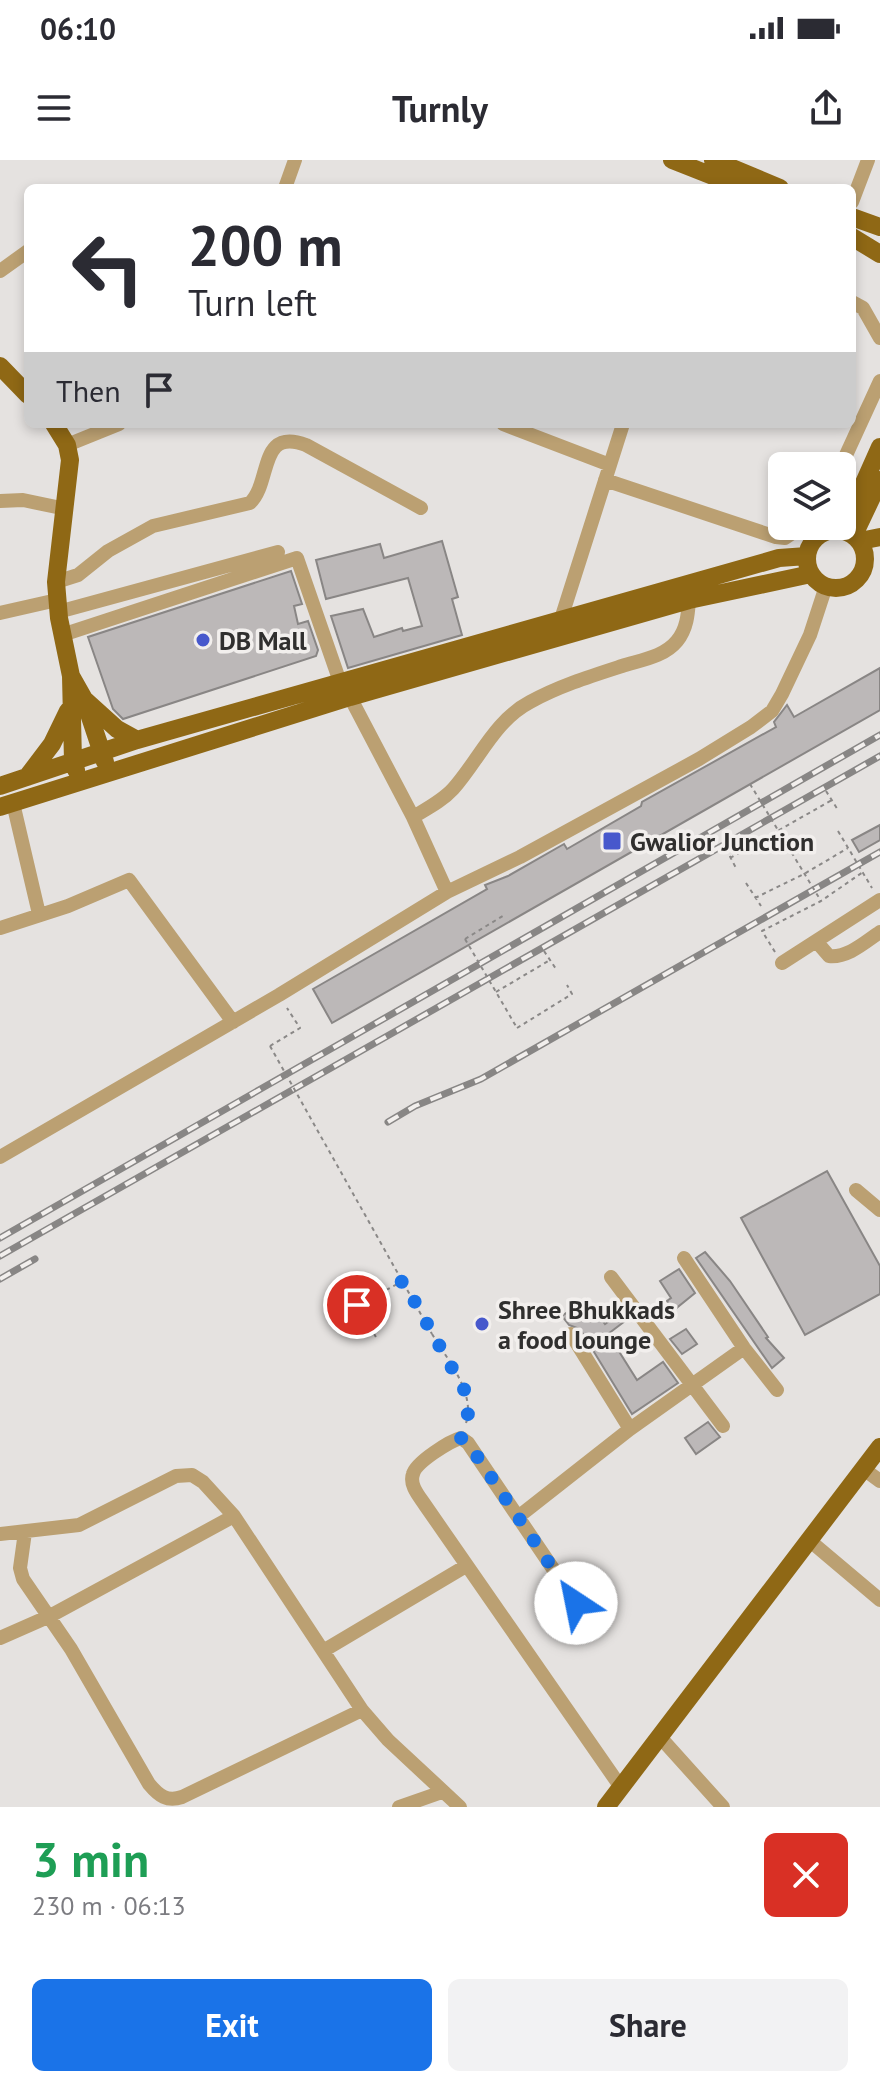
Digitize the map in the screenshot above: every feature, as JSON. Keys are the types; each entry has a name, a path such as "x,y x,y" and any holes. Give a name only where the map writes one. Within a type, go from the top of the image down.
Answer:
{"main road":[{"path":"672,160 733,184"},
{"path":"713,160 737,164 773,184"},
{"path":"856,239 880,254"},
{"path":"0,366 24,391"},
{"path":"56,428 67,445 70,460 66,509 58,550 57,598 62,635 77,703 109,774"},
{"path":"856,523 880,447"},
{"path":"856,532 873,513 880,480"},
{"path":"856,536 880,537"},
{"path":"815,540 815,572"},
{"path":"6,805 109,774 345,689 561,619 779,558 815,572 836,588 854,582 872,563 855,540"},
{"path":"0,786 137,740 689,600 815,572"},
{"path":"77,703 137,740"},
{"path":"77,703 73,761 80,783"},
{"path":"25,779 52,744 77,703"},
{"path":"607,1806 809,1540 872,1476 880,1447"}],"street":[{"path":"856,192 868,160"},
{"path":"286,184 291,163"},
{"path":"0,271 24,256"},
{"path":"856,304 863,308 880,338"},
{"path":"847,452 880,381"},
{"path":"67,445 109,428"},
{"path":"512,428 607,472 768,534"},
{"path":"561,619 622,428"},
{"path":"57,598 78,575 108,551 153,526 250,503 258,496 265,463 272,450 282,443 293,441 306,445 421,508"},
{"path":"0,501 23,500 66,509"},
{"path":"0,613 57,598 278,552"},
{"path":"62,635 297,558 345,689 413,817 447,892"},
{"path":"0,1157 279,995 447,892 520,857 699,759 762,719 772,711 782,694 815,622 815,572"},
{"path":"413,817 441,800 455,786 489,737 527,703 563,687 651,658 675,643 683,634 689,600"},
{"path":"6,805 39,914"},
{"path":"0,928 68,906 129,880 233,1022"},
{"path":"782,963 880,900"},
{"path":"816,941 829,956 837,957 880,932"},
{"path":"856,1190 880,1210"},
{"path":"684,1258 744,1348 777,1390"},
{"path":"611,1277 723,1426"},
{"path":"571,1334 630,1429"},
{"path":"518,1517 630,1429 744,1348"},
{"path":"591,1625 468,1443 461,1438 452,1440 418,1466 412,1475 413,1487 620,1786"},
{"path":"0,1534 79,1525 176,1476 192,1475 203,1482 234,1516 362,1710 455,1806"},
{"path":"0,1638 50,1616 234,1516"},
{"path":"25,1532 20,1568 23,1579 50,1616 149,1784 164,1798 172,1800 182,1797 362,1710"},
{"path":"809,1540 880,1600"},
{"path":"323,1651 466,1566"},
{"path":"660,1737 723,1807"},
{"path":"399,1807 442,1792"}],"path":[{"path":"750,784 821,901"},
{"path":"826,791 838,810"},
{"path":"730,858 832,800"},
{"path":"838,831 880,900"},
{"path":"755,898 848,848"},
{"path":"726,849 736,868"},
{"path":"782,963 762,931 821,901 863,872"},
{"path":"746,883 761,906"},
{"path":"506,914 465,939 517,1028 572,994 567,985"},
{"path":"544,951 556,969"},
{"path":"496,992 550,960"},
{"path":"279,995 300,1028 270,1046 466,1393 468,1416 461,1438"},
{"path":"357,1305 403,1281"},
{"path":"350,1292 377,1339"}],"building":[{"path":"442,541 458,597 452,599 462,635 348,668 331,616 363,609 374,637 402,628 403,631 422,626 408,578 326,599 316,560 380,544 384,558"},
{"name":"DB Mall","path":"291,571 302,604 294,606 298,624 308,621 318,650 316,656 123,719 113,709 88,637"},
{"path":"880,668 880,710 332,1023 313,989 487,889 485,885 508,876 564,844 567,849 641,806 642,802 776,727 774,722 787,705 794,717"},
{"path":"880,825 880,840 859,852 852,840"},
{"path":"827,1171 880,1266 880,1294 805,1335 741,1218"},
{"path":"705,1252 730,1281 766,1338 784,1358 772,1368 696,1258"},
{"path":"679,1269 695,1293 674,1310 667,1301 671,1298 660,1281"},
{"path":"586,1299 605,1324 624,1310 629,1318 608,1334 637,1380 663,1362 678,1383 632,1414 580,1329 569,1325 562,1316"},
{"path":"686,1329 697,1344 682,1354 670,1339"},
{"path":"708,1422 720,1437 696,1454 685,1438"}],"railway":[{"path":"0,1238 880,735"},
{"path":"0,1256 880,756"},
{"path":"388,1122 415,1106 481,1079 880,852"},
{"path":"0,1279 35,1259"}],"place":[{"name":"DB Mall","path":"203,640"},
{"name":"Gwalior Junction","path":"612,841"},
{"name":"Shree Bhukkads a food lounge","path":"482,1324"}],"route":[{"path":"357,1305 403,1281 466,1393 468,1416 461,1438 468,1443 576,1603"}]}
